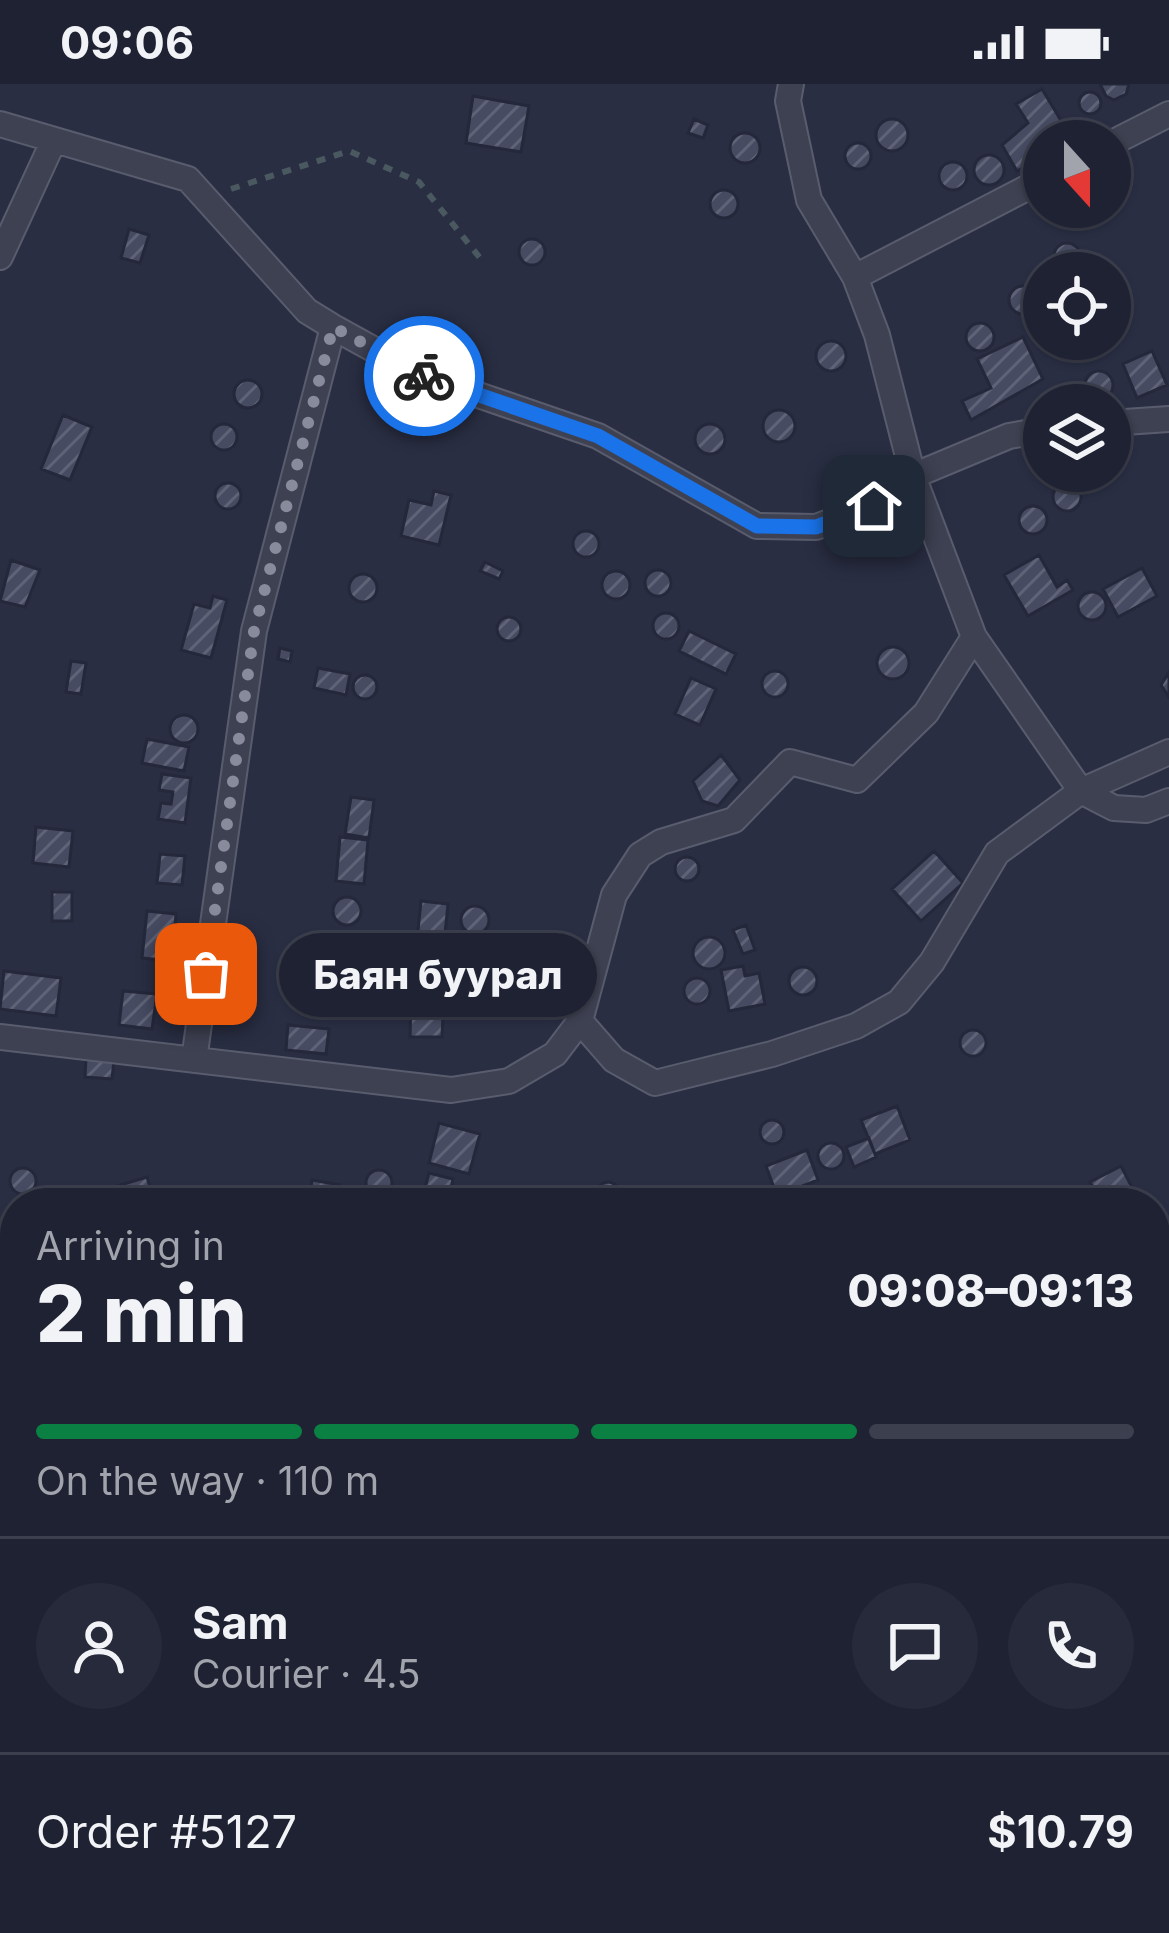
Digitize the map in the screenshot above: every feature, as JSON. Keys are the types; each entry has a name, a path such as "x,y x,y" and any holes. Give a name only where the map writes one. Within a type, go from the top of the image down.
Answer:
{"street":[{"path":"791,84 788,101 808,200 855,277 877,335 914,476 974,637 1081,791 1114,808 1146,810 1169,800"},
{"path":"1131,133 1169,114"},
{"path":"0,124 188,179 307,311 333,327 420,375 598,436 757,526 816,527 874,506 914,476 1023,434"},
{"path":"0,257 53,142"},
{"path":"855,277 1023,190"},
{"path":"194,1060 254,631 333,327"},
{"path":"1131,422 1169,419"},
{"path":"0,1037 452,1090 509,1081 555,1054 580,1021 614,895 640,855 662,842 734,820 790,762 857,781 926,712 974,637"},
{"path":"580,1021 614,1060 655,1083 772,1054 856,1026 899,1002 932,962 997,853 1081,791 1169,752"}],"path":[{"path":"205,197 349,151 419,182 480,258"}],"building":[{"path":"1100,84 1129,84 1126,94 1114,100"},
{"path":"1042,89 1061,120 1026,120 1016,104"},
{"path":"1090,92 1101,103 1090,114 1079,103"},
{"path":"473,96 529,106 521,152 466,143"},
{"path":"694,119 708,125 703,138 688,133"},
{"path":"892,119 903,124 908,135 903,146 892,151 881,146 876,135 881,124"},
{"path":"1023,127 1023,167 1017,171 1002,145"},
{"path":"745,133 760,148 745,163 730,148"},
{"path":"858,143 871,156 858,169 845,156"},
{"path":"989,155 1000,159 1004,170 1000,181 989,185 978,181 974,170 978,159"},
{"path":"953,162 963,166 967,176 963,186 953,190 943,186 939,176 943,166"},
{"path":"724,190 734,194 738,204 734,214 724,218 714,214 710,204 714,194"},
{"path":"129,229 149,235 140,263 121,258"},
{"path":"532,239 545,252 532,265 519,252"},
{"path":"1067,243 1079,252 1055,252"},
{"path":"1023,286 1023,314 1013,310 1009,300"},
{"path":"980,323 990,327 994,337 990,347 980,351 970,347 966,337 970,327"},
{"path":"1023,337 1023,360 1034,360 1043,379 1023,384 1023,390 971,420 962,401 991,388 977,359"},
{"path":"831,341 846,356 831,371 816,356"},
{"path":"1152,351 1167,385 1137,398 1123,364"},
{"path":"1099,371 1113,384 1085,384 1089,375"},
{"path":"248,380 258,384 262,394 258,404 248,408 238,404 234,394 238,384"},
{"path":"779,410 790,415 795,426 790,437 779,442 768,437 763,426 768,415"},
{"path":"63,415 92,427 70,480 41,469"},
{"path":"224,424 237,437 224,450 211,437"},
{"path":"710,424 725,439 710,454 695,439"},
{"path":"228,483 241,496 228,509 215,496"},
{"path":"434,491 451,495 439,545 401,536 409,500 431,505"},
{"path":"1054,492 1080,492 1080,502 1072,510 1062,510 1054,502"},
{"path":"1033,506 1043,510 1047,520 1043,530 1033,534 1023,530 1019,520 1023,510"},
{"path":"586,531 599,544 586,557 573,544"},
{"path":"1039,555 1057,587 1067,580 1073,590 1028,616 1004,575"},
{"path":"11,560 40,570 25,607 0,601"},
{"path":"485,562 503,571 499,579 480,571"},
{"path":"1142,568 1157,596 1118,617 1103,589"},
{"path":"658,570 671,583 658,596 645,583"},
{"path":"616,571 626,575 630,585 626,595 616,599 606,595 602,585 606,575"},
{"path":"363,574 373,578 377,588 373,598 363,602 353,598 349,588 353,578"},
{"path":"1092,592 1102,596 1106,606 1102,616 1092,620 1082,616 1078,606 1082,596"},
{"path":"213,596 227,600 211,658 181,650 194,604 210,608"},
{"path":"666,613 679,626 666,639 653,626"},
{"path":"509,617 521,629 509,641 497,629"},
{"path":"689,631 736,654 726,674 679,651"},
{"path":"893,647 904,652 909,663 904,674 893,679 882,674 877,663 882,652"},
{"path":"280,648 292,651 290,662 278,659"},
{"path":"71,661 86,663 81,694 66,692"},
{"path":"318,668 350,674 346,695 314,688"},
{"path":"775,671 788,684 775,697 762,684"},
{"path":"1169,672 1169,697 1161,685"},
{"path":"365,675 377,687 365,699 353,687"},
{"path":"691,678 716,689 700,725 675,714"},
{"path":"184,715 194,719 198,729 194,739 184,743 174,739 170,729 174,719"},
{"path":"147,739 189,747 184,771 142,763"},
{"path":"721,755 740,780 718,806 702,801 693,781"},
{"path":"162,774 191,778 185,823 158,819 161,803 171,804 173,792 159,790"},
{"path":"351,797 374,800 369,838 345,834"},
{"path":"36,827 73,831 69,867 33,863"},
{"path":"340,837 368,840 364,884 336,881"},
{"path":"934,851 963,883 921,921 892,889"},
{"path":"160,854 185,856 182,885 157,883"},
{"path":"682,857 692,857 699,869 692,881 682,881 675,874 675,864"},
{"path":"52,892 72,892 72,921 52,921"},
{"path":"347,897 357,901 361,911 357,921 347,925 337,921 333,911 337,901"},
{"path":"421,901 448,904 444,943 417,940"},
{"path":"475,906 485,910 489,920 485,930 475,934 465,930 461,920 465,910"},
{"path":"147,911 176,914 172,961 142,958"},
{"path":"746,925 755,950 743,954 733,930"},
{"path":"709,937 720,942 725,953 720,964 709,969 698,964 693,953 698,942"},
{"path":"743,966 745,976 759,973 765,1004 729,1011 721,970"},
{"path":"803,967 813,971 817,981 813,991 803,995 793,991 789,981 793,971"},
{"path":"412,970 445,972 442,1037 410,1037"},
{"path":"4,971 61,978 56,1016 0,1009"},
{"path":"508,977 521,990 508,1003 495,990"},
{"path":"697,978 710,991 697,1004 684,991"},
{"path":"123,991 157,994 152,1029 119,1025"},
{"path":"288,1025 329,1029 326,1054 286,1050"},
{"path":"973,1030 986,1043 973,1056 960,1043"},
{"path":"86,1058 114,1060 112,1079 85,1077"},
{"path":"897,1106 910,1140 875,1154 861,1120"},
{"path":"772,1120 781,1123 781,1141 772,1144 763,1141 760,1132 763,1123"},
{"path":"439,1123 480,1134 469,1174 429,1163"},
{"path":"869,1138 876,1157 854,1167 846,1147"},
{"path":"831,1143 844,1156 831,1169 818,1156"},
{"path":"807,1150 818,1180 798,1188 774,1188 766,1166"},
{"path":"1121,1166 1132,1188 1094,1188 1090,1182"},
{"path":"28,1169 35,1176 34,1188 12,1188 13,1171"},
{"path":"374,1171 384,1171 391,1178 391,1188 367,1188 367,1178"},
{"path":"429,1173 453,1179 451,1188 425,1188"},
{"path":"147,1177 150,1188 110,1188"},
{"path":"312,1180 340,1185 340,1188 311,1188"}],"way so far":[{"path":"206,974 254,631 333,327 424,376"}],"place":[{"name":"Баян буурал","path":"206,974"}],"route":[{"path":"424,376 598,436 757,526 816,527 874,506"}]}
